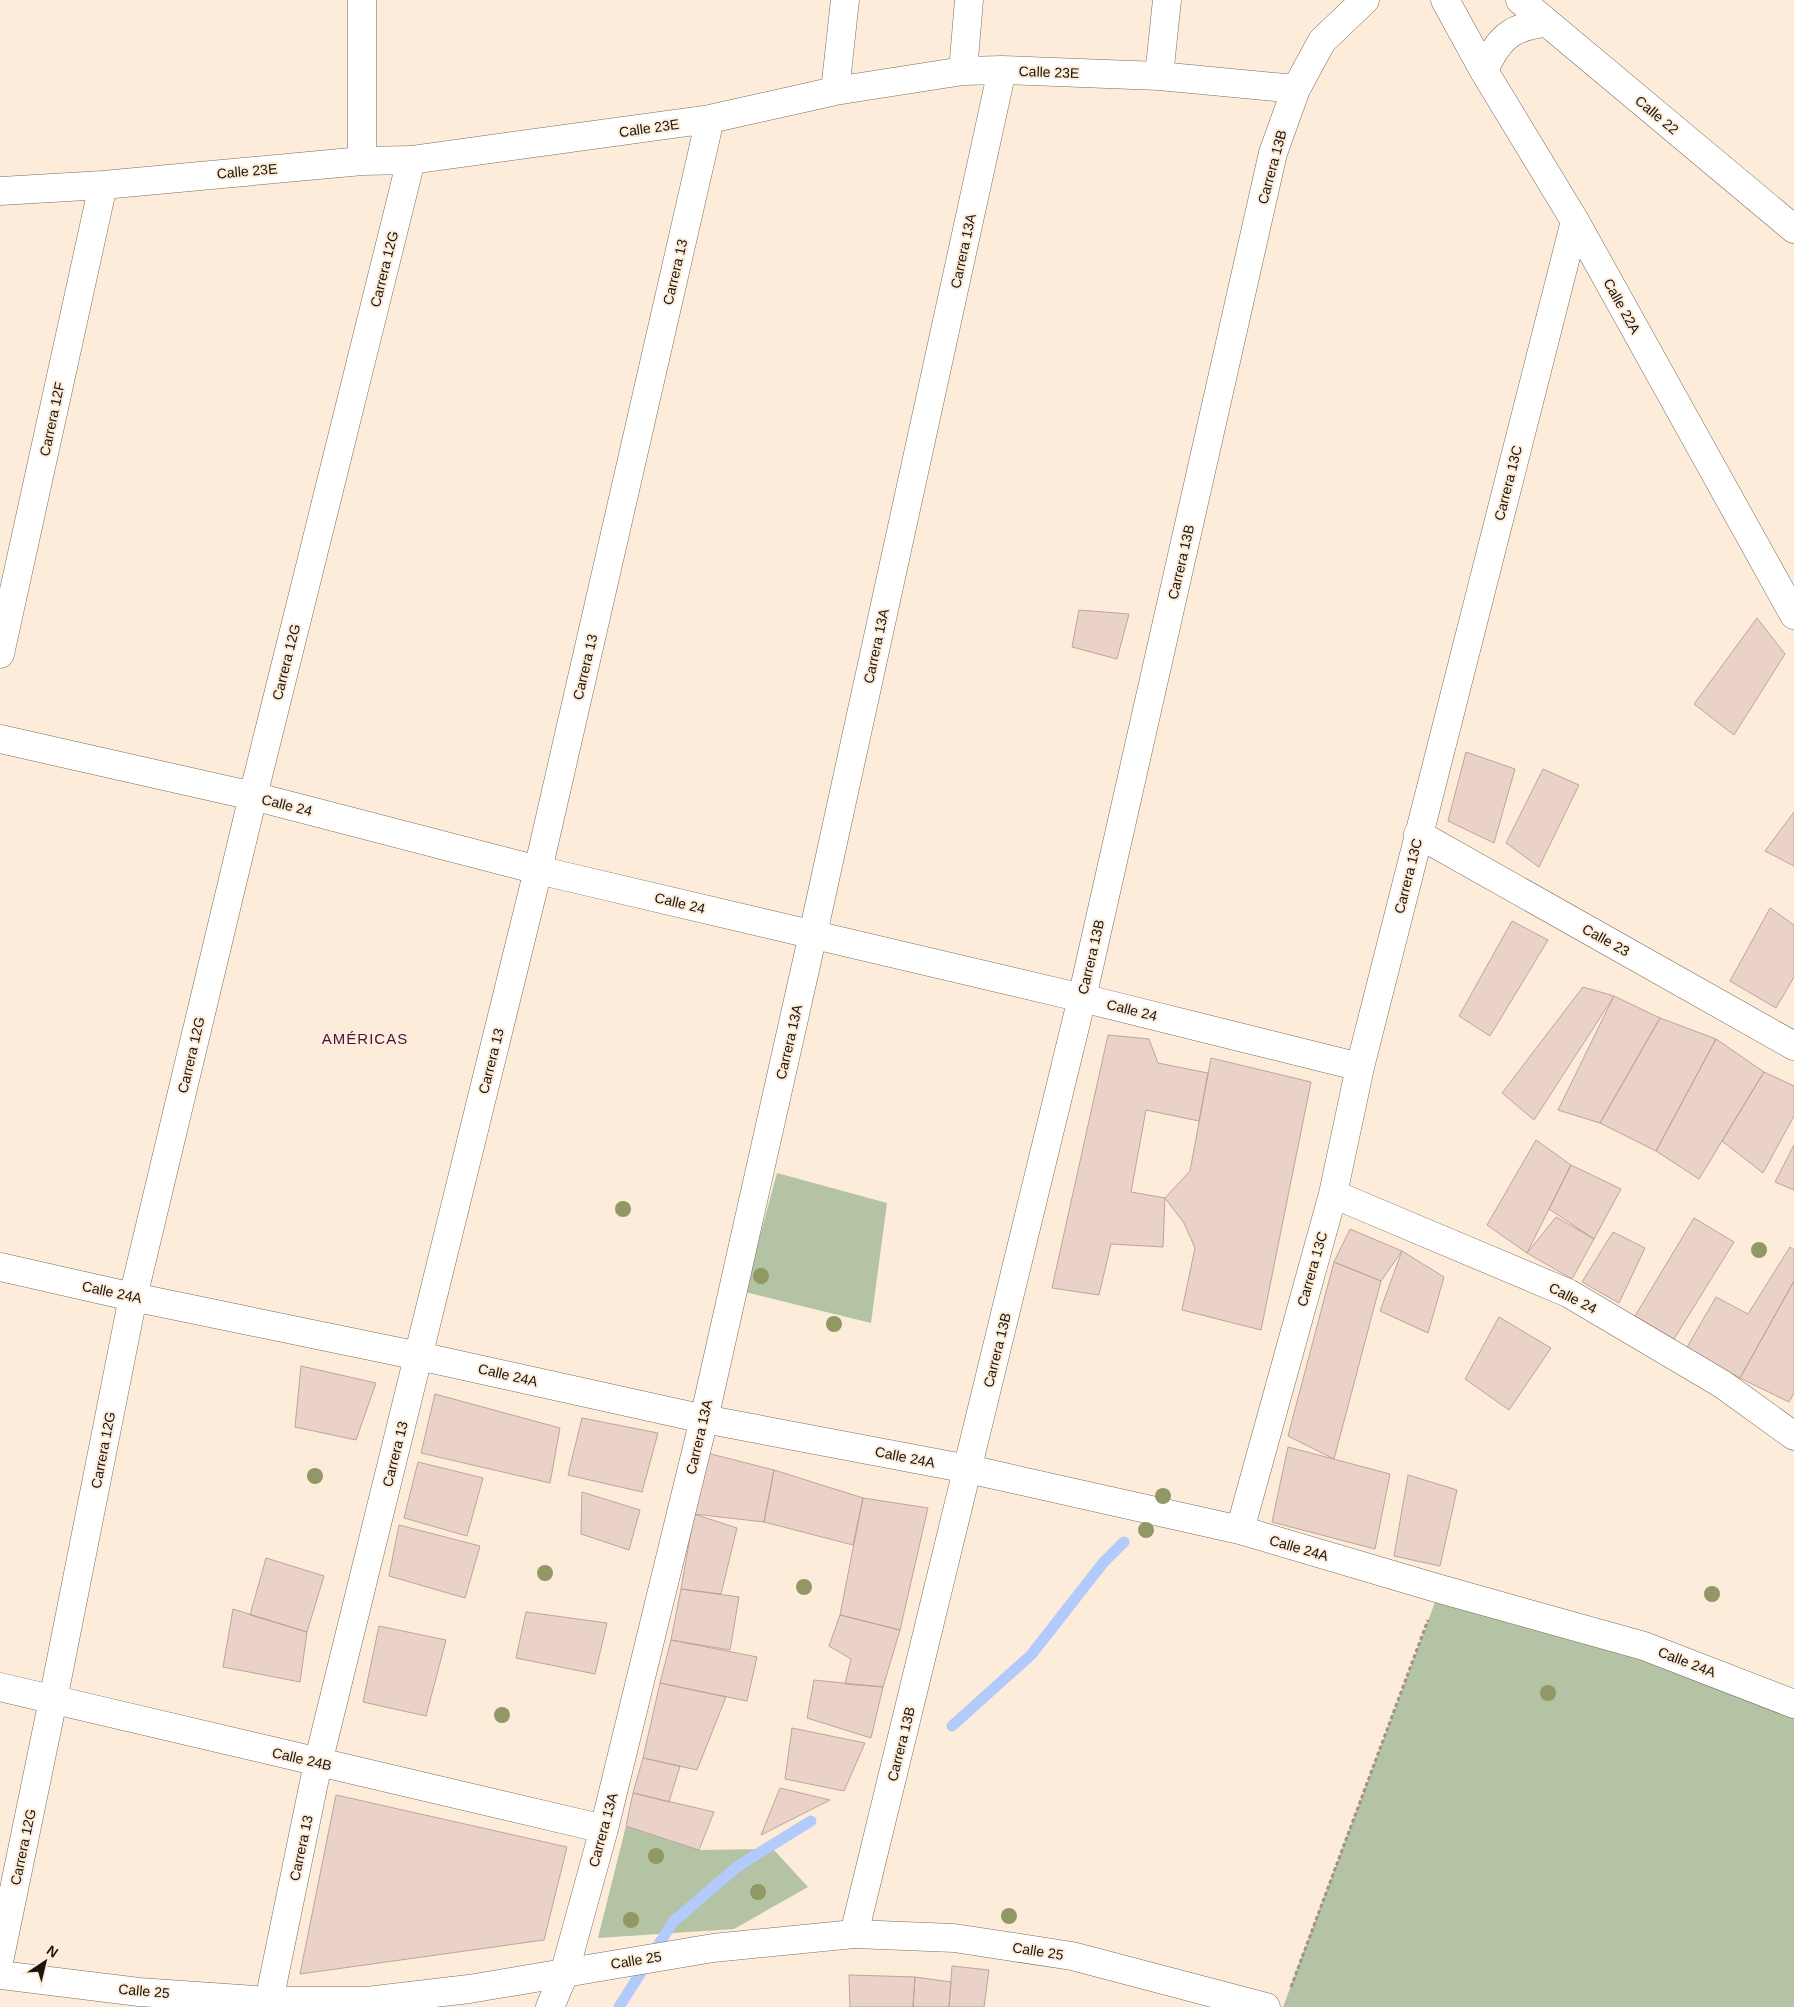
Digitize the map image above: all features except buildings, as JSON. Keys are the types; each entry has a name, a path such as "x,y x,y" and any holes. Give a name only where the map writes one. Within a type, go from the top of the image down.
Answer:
{"street":[{"path":"362,0 362,161"},
{"path":"835,90 845,0"},
{"path":"963,71 969,0"},
{"path":"1159,76 1167,0"},
{"name":"Carrera 13B","path":"854,1934 1082,998 1273,153 1296,89 1322,41 1365,0"},
{"name":"Calle 22A","path":"1445,0 1484,71 1575,220 1794,615"},
{"name":"Calle 22","path":"1520,0 1794,229"},
{"path":"1484,71 1493,50 1510,34 1527,24 1545,22"},
{"name":"Calle 23E","path":"0,191 103,185 362,161 411,160 710,119 835,90 963,71 1002,70 1159,76 1296,89"},
{"name":"Carrera 13A","path":"550,2007 564,1974 604,1829 704,1419 813,934 1002,70"},
{"name":"Carrera 13","path":"269,2001 318,1763 538,870 710,119"},
{"name":"Carrera 12G","path":"0,1956 133,1297 253,796 411,160"},
{"name":"Carrera 12F","path":"0,654 103,185"},
{"name":"Carrera 13C","path":"1240,1530 1333,1194 1360,1067 1575,220"},
{"name":"Calle 24","path":"0,739 253,796 538,870 1082,998 1360,1067"},
{"name":"Calle 23","path":"1418,834 1794,1046"},
{"name":"Calle 24","path":"1333,1194 1568,1294 1722,1384 1794,1436"},
{"name":"Calle 24A","path":"0,1267 704,1419 968,1469 1240,1530 1440,1589 1644,1646 1794,1704"},
{"name":"Calle 24B","path":"0,1687 604,1829"},
{"name":"Calle 25","path":"0,1975 139,1992 269,2001 367,2001 469,1989 714,1948 854,1934 954,1938 1072,1956 1266,2007"}],"path":[{"path":"1290,1988 1440,1589"}],"green space":[{"path":"777,1173 887,1203 871,1323 745,1292"},
{"path":"1440,1589 1794,1708 1794,2007 1283,2007"},
{"path":"626,1826 699,1850 773,1849 808,1887 734,1929 598,1938"}],"waterway":[{"path":"952,1726 1031,1655 1103,1563 1124,1542"},
{"path":"619,2007 673,1922 738,1866 811,1821"}],"district":[{"name":"AMÉRICAS","path":"365,1039"}]}
